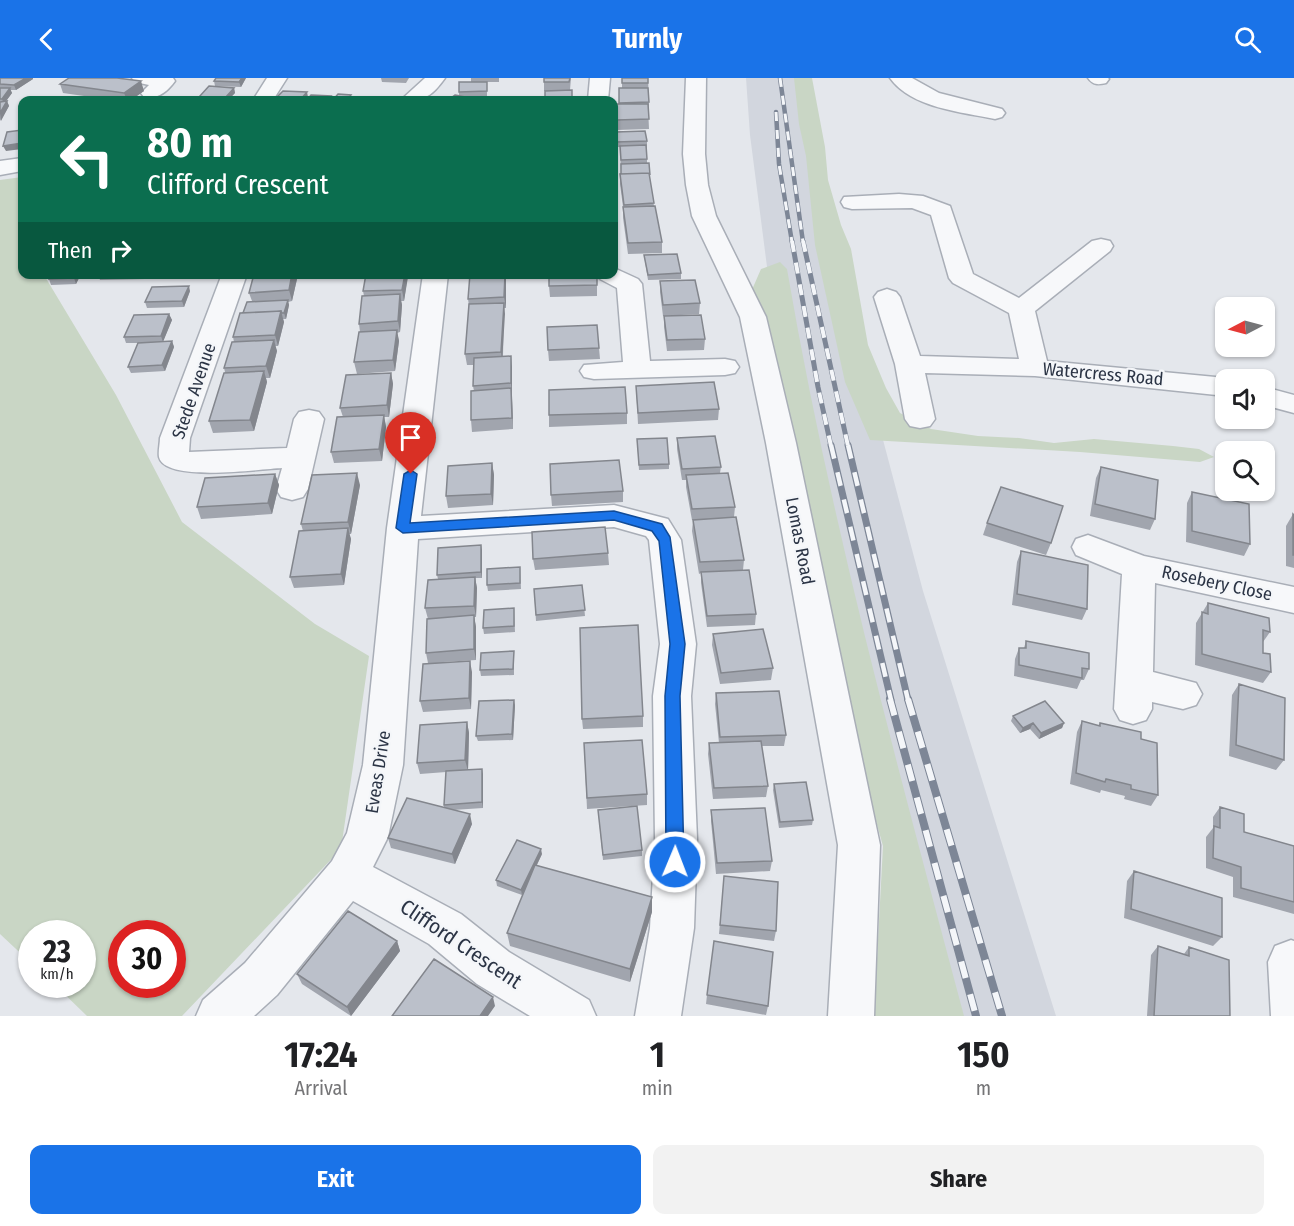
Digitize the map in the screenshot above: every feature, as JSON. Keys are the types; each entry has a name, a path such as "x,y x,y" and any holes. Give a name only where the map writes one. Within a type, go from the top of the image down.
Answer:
{"street":[{"path":"266,96 277,78"},
{"path":"412,96 428,87 435,78"},
{"path":"598,96 600,78"},
{"name":"Lomas Road","path":"696,78 694,154 697,185 704,216 753,317 782,443 859,845 851,1016"},
{"path":"900,78 909,87 923,94 995,113"},
{"path":"0,168 18,166"},
{"path":"852,202 915,202 936,206 942,212 962,278 1021,309 1101,246"},
{"path":"618,278 629,284 637,369"},
{"name":"Stede Avenue","path":"233,279 175,438 174,457 188,463 300,457"},
{"name":"Eveas Drive","path":"219,1016 261,979 346,875 367,837 383,765 403,528 435,279"},
{"path":"887,297 909,364 920,419"},
{"name":"Watercress Road","path":"1021,309 1035,368 1215,385"},
{"path":"909,364 1035,368"},
{"path":"594,371 725,367"},
{"path":"1275,399 1294,404"},
{"path":"292,489 309,419"},
{"path":"403,528 614,516 657,527 666,540 678,644 672,696 676,839 672,928 658,1016"},
{"name":"Rosebery Close","path":"1088,547 1139,567 1294,600"},
{"name":"Rosebery Close","path":"1139,567 1134,696 1183,694"},
{"name":"Clifford Crescent","path":"346,875 445,929 493,968 573,1016"},
{"path":"1291,962 1294,1016"}],"shaded area":[{"path":"746,78 805,78 850,315 923,591 1056,1016 939,1016 825,591 770,290 750,135"}],"green space":[{"path":"794,78 812,78 825,147 828,180 841,225 851,249 868,345 886,388 900,413 931,429 978,436 1054,443 1094,439 1173,446 1199,449 1214,457 1200,462 1080,452 870,440 845,382 815,245 806,156 799,124"},
{"path":"18,178 18,279 46,279 116,395 182,522 315,624 369,656 341,849 182,1016 87,1016 68,998 96,998 96,920 18,920 18,951 0,934 0,180"},
{"path":"780,262 787,269 804,363 844,551 964,1016 874,1016 883,846 852,736 751,292 761,269"}],"building":[{"path":"0,78 26,78 14,85 0,84"},
{"path":"69,78 117,78 141,81 124,93 60,84"},
{"path":"216,78 242,78 239,82 214,81"},
{"path":"544,78 570,78 569,82 544,82"},
{"path":"622,78 648,78 648,83 622,83"},
{"path":"459,82 487,82 487,91 459,92"},
{"path":"209,86 234,88 227,96 200,96"},
{"path":"0,88 10,88 2,99 0,99"},
{"path":"619,88 648,88 649,102 619,103"},
{"path":"572,90 572,96 545,96 545,91"},
{"path":"283,91 307,92 304,96 278,96"},
{"path":"7,101 0,113 0,102"},
{"path":"618,104 648,104 649,119 618,120"},
{"path":"18,131 18,144 3,146 7,132"},
{"path":"645,131 647,141 618,142 618,132"},
{"path":"646,145 647,159 621,160 620,146"},
{"path":"649,163 650,175 649,173 621,174 621,164"},
{"path":"649,173 654,203 624,205 620,174"},
{"path":"655,206 662,242 628,243 623,207"},
{"path":"677,254 681,273 648,275 644,255"},
{"path":"253,279 291,279 289,290 249,293"},
{"path":"365,279 404,279 402,290 363,291"},
{"path":"470,279 505,279 504,297 468,299"},
{"path":"549,279 597,279 597,285 549,286"},
{"path":"695,280 700,303 663,305 660,281"},
{"path":"189,286 182,301 145,302 152,287"},
{"path":"400,294 398,321 359,324 362,296"},
{"path":"288,300 284,313 281,311 243,313 247,302"},
{"path":"504,303 501,352 465,354 469,304"},
{"path":"281,311 275,335 233,337 240,313"},
{"path":"169,314 161,336 124,337 134,315"},
{"path":"701,315 705,339 667,340 664,316"},
{"path":"597,325 599,348 548,350 547,327"},
{"path":"397,330 393,360 354,362 359,332"},
{"path":"274,340 266,366 224,368 232,342"},
{"path":"172,341 162,365 128,367 138,343"},
{"path":"511,356 511,383 473,386 474,358"},
{"path":"264,371 250,420 209,421 224,373"},
{"path":"391,373 387,405 340,408 346,375"},
{"path":"714,382 719,409 638,413 636,386"},
{"path":"625,387 627,413 549,415 549,390"},
{"path":"511,388 512,418 471,420 471,391"},
{"path":"384,415 379,449 331,452 337,417"},
{"path":"715,436 721,467 682,469 677,438"},
{"path":"667,438 669,464 639,465 637,439"},
{"path":"619,460 623,491 551,495 550,464"},
{"path":"492,463 491,494 446,496 448,466"},
{"path":"1101,467 1158,480 1155,519 1095,504"},
{"path":"357,473 348,522 301,524 312,475"},
{"path":"728,473 735,507 692,509 686,475"},
{"path":"275,474 268,503 197,507 205,478"},
{"path":"1001,487 1063,506 1051,543 987,523"},
{"path":"1192,492 1215,497 1215,501 1249,504 1250,544 1192,531"},
{"path":"1294,515 1294,555 1293,555"},
{"path":"736,517 744,560 700,562 693,520"},
{"path":"605,527 608,553 533,559 532,532"},
{"path":"348,528 341,574 290,577 299,531"},
{"path":"481,545 481,572 437,575 438,548"},
{"path":"1021,551 1088,565 1087,609 1017,594"},
{"path":"520,567 520,583 487,585 487,569"},
{"path":"749,570 756,614 707,616 701,572"},
{"path":"475,577 474,606 425,608 428,580"},
{"path":"582,585 585,610 536,615 534,589"},
{"path":"1208,603 1269,618 1270,632 1263,630 1263,653 1270,654 1271,672 1202,654 1202,612 1208,614"},
{"path":"514,608 514,626 483,628 484,610"},
{"path":"474,615 474,649 426,653 427,619"},
{"path":"638,625 643,716 582,719 580,628"},
{"path":"763,629 773,668 721,673 713,634"},
{"path":"1026,641 1089,653 1089,669 1082,668 1082,678 1019,665 1019,648 1026,648"},
{"path":"514,651 513,669 480,670 481,653"},
{"path":"470,661 469,698 420,701 423,664"},
{"path":"1239,684 1285,698 1284,760 1236,745"},
{"path":"779,691 786,735 720,737 716,693"},
{"path":"514,700 512,734 476,736 479,701"},
{"path":"1045,701 1064,723 1041,733 1033,723 1023,728 1013,716"},
{"path":"1082,721 1141,732 1141,739 1157,743 1158,795 1131,789 1131,785 1106,779 1105,782 1076,773"},
{"path":"467,722 465,760 417,763 420,725"},
{"path":"642,740 647,794 587,798 584,743"},
{"path":"761,741 768,786 714,788 709,743"},
{"path":"482,769 482,802 444,805 446,771"},
{"path":"806,782 813,820 780,822 774,784"},
{"path":"407,798 470,814 452,854 388,838"},
{"path":"637,806 642,850 603,855 598,810"},
{"path":"1220,807 1244,814 1244,832 1294,846 1294,902 1241,888 1241,867 1213,858 1214,826 1220,828"},
{"path":"765,808 772,861 717,863 711,810"},
{"path":"517,840 541,849 521,890 496,880"},
{"path":"535,865 652,897 630,969 507,933"},
{"path":"1134,871 1222,898 1222,937 1131,909"},
{"path":"724,876 778,882 776,931 720,925"},
{"path":"348,911 397,941 347,1007 297,974"},
{"path":"714,941 773,952 768,1006 707,995"},
{"path":"1158,946 1189,956 1189,947 1229,960 1230,1016 1154,1016"},
{"path":"434,959 493,997 480,1016 392,1016"}],"railway":[{"path":"780,78 803,242"},
{"path":"776,112 779,164 792,242"},
{"path":"792,241 831,446"},
{"path":"803,241 848,446"},
{"path":"831,445 891,700"},
{"path":"848,445 908,700"},
{"path":"890,699 976,1016"},
{"path":"908,699 1002,1016"}],"route":[{"path":"411,474 403,528 614,516 638,520 657,527 666,540 678,644 672,696 675,862"}]}
